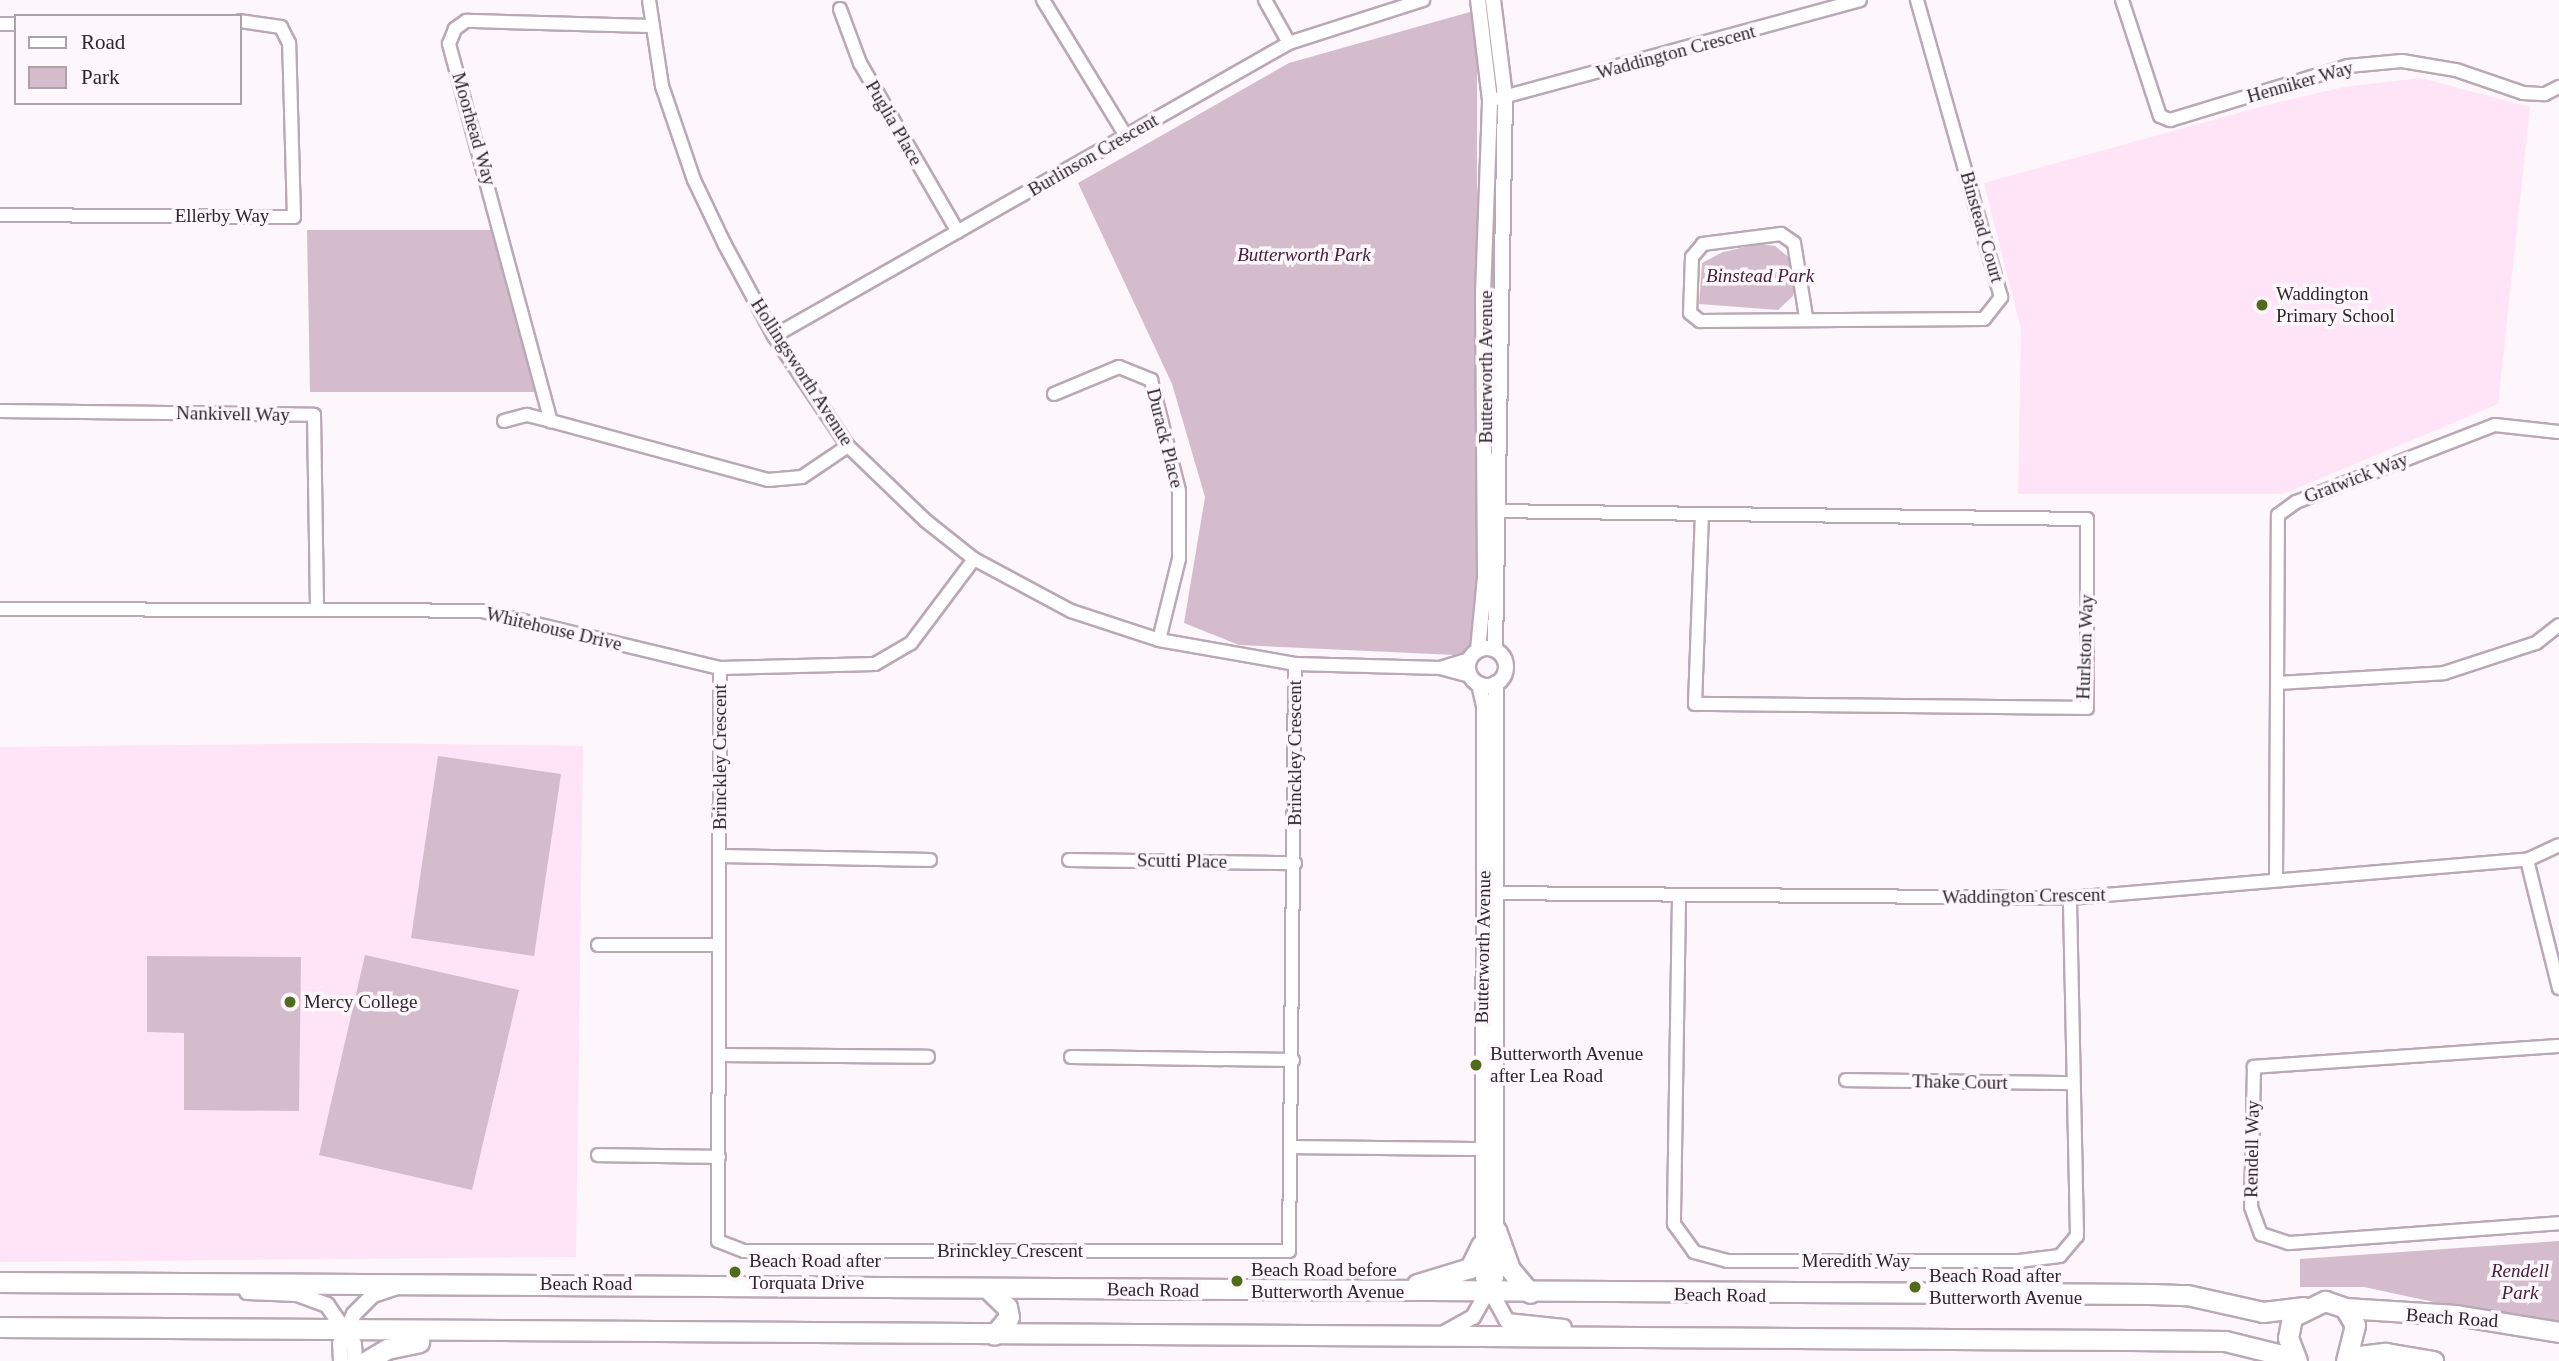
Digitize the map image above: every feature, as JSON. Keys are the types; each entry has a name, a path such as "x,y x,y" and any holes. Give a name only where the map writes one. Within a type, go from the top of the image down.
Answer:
{"main road":[{"path":"1496,1230 1510,1269 1530,1293"},
{"path":"1385,1292 1470,1268 1481,1245"},
{"name":"Beach Road","path":"0,1282 1490,1293 2150,1294 2187,1295 2263,1312 2325,1301 2345,1308 2456,1315 2559,1332"},
{"path":"987,1288 1007,1307 1009,1317 994,1335"},
{"path":"0,1327 489,1334 2225,1341 2295,1360 2289,1328 2303,1307"},
{"path":"2345,1308 2355,1325 2349,1359 2386,1353 2433,1361"},
{"path":"368,1361 407,1343 489,1334"}],"street":[{"name":"Hollingsworth Avenue","path":"649,0 650,26 662,86 694,180 774,335 848,446 926,521 974,559 1071,611 1159,640 1295,664 1440,668 1475,680"},
{"path":"1043,0 1126,136"},
{"path":"1265,0 1289,43"},
{"name":"Burlinson Crescent","path":"774,335 1289,43 1423,0"},
{"name":"Butterworth Avenue","path":"1478,0 1490,100 1483,294 1493,511 1495,649 1506,669 1496,683 1488,1149 1481,1245 1483,1277 1507,1321 1571,1328 1602,1338"},
{"name":"Butterworth Avenue","path":"1491,893 1484,706 1475,680 1474,654 1493,511 1506,97 1493,0"},
{"name":"Waddington Crescent","path":"1490,100 1860,0"},
{"name":"Binstead Court","path":"1806,317 1794,243 1781,234 1703,244 1692,257 1690,313 1700,321 1806,317 1984,318 2001,298 1917,0"},
{"name":"Henniker Way","path":"2122,0 2161,116 2171,120 2348,66 2402,61 2456,69 2523,93 2545,94 2559,87"},
{"name":"Puglia Place","path":"840,9 860,63 958,232"},
{"name":"Ellerby Way","path":"0,215 294,217 289,43 281,27 242,21"},
{"name":"Moorhead Way","path":"551,421 449,44 455,29 466,21 650,26"},
{"name":"Durack Place","path":"1054,394 1119,367 1151,380 1179,491 1179,559 1159,640"},
{"name":"Nankivell Way","path":"0,411 314,415 317,610"},
{"path":"504,421 527,415 768,480 802,477 848,446"},
{"name":"Gratwick Way","path":"2276,880 2278,515 2296,502 2495,425 2559,432"},
{"name":"Hurlston Way","path":"1493,511 2087,519 2087,708 1695,704 1702,514"},
{"name":"Whitehouse Drive","path":"0,609 482,611 720,668 874,664 911,643 974,559"},
{"path":"2278,683 2444,673 2536,643 2559,625"},
{"path":"1474,654 1495,649"},
{"name":"Hollingsworth Avenue","path":"1440,668 1474,654"},
{"name":"Brinckley Crescent","path":"720,668 718,1241 744,1251 1289,1251 1293,1147 1295,664"},
{"path":"1475,680 1496,683"},
{"name":"Waddington Crescent","path":"1491,893 1679,898 2070,898 2527,860 2559,845"},
{"path":"720,856 930,860"},
{"name":"Scutti Place","path":"1069,860 1295,863"},
{"path":"2527,860 2559,988"},
{"name":"Meredith Way","path":"1679,898 1674,1224 1694,1252 1727,1261 2020,1261 2060,1256 2077,1236 2070,898"},
{"path":"598,945 719,945"},
{"name":"Rendell Way","path":"2559,1046 2254,1067 2251,1207 2261,1234 2289,1243 2559,1223"},
{"path":"719,1055 928,1057"},
{"path":"1071,1057 1293,1060"},
{"name":"Thake Court","path":"1846,1080 2073,1083"},
{"path":"1293,1147 1488,1149"},
{"name":"Butterworth Avenue","path":"1488,1149 1496,1230 1490,1293"},
{"path":"598,1155 719,1157"},
{"path":"184,1282 210,1291 315,1300 338,1315 354,1344 355,1361"},
{"path":"341,1361 346,1333 354,1314 373,1295 408,1284"},
{"path":"1432,1337 1473,1317 1490,1293"}],"shaded area":[{"name":"Waddington Primary School","path":"2421,78 2530,107 2498,404 2283,494 2018,494 2021,329 1984,183 2275,103 2344,87"},
{"name":"Mercy College","path":"361,743 583,746 576,1257 0,1262 0,747"}],"green space":[{"name":"Butterworth Park","path":"1477,10 1477,656 1239,645 1184,623 1205,497 1172,384 1078,183 1289,63"},
{"path":"307,230 492,230 535,392 310,392"},
{"name":"Binstead Park","path":"1759,244 1775,246 1791,259 1797,281 1793,296 1778,310 1699,304 1702,263 1723,252"},
{"path":"438,756 561,774 534,956 411,938"},
{"path":"365,955 519,990 472,1190 319,1155"},
{"path":"147,956 301,957 299,1111 184,1110 184,1033 147,1032"},
{"name":"Rendell Park","path":"2559,1241 2559,1329 2364,1287 2300,1287 2300,1259"}],"place":[{"name":"Waddington Primary School","path":"2262,305"},
{"name":"Mercy College","path":"290,1002"},
{"name":"Butterworth Avenue after Lea Road","path":"1476,1065"},
{"name":"Beach Road after Torquata Drive","path":"735,1272"},
{"name":"Beach Road before Butterworth Avenue","path":"1237,1281"},
{"name":"Beach Road after Butterworth Avenue","path":"1915,1287"}]}
